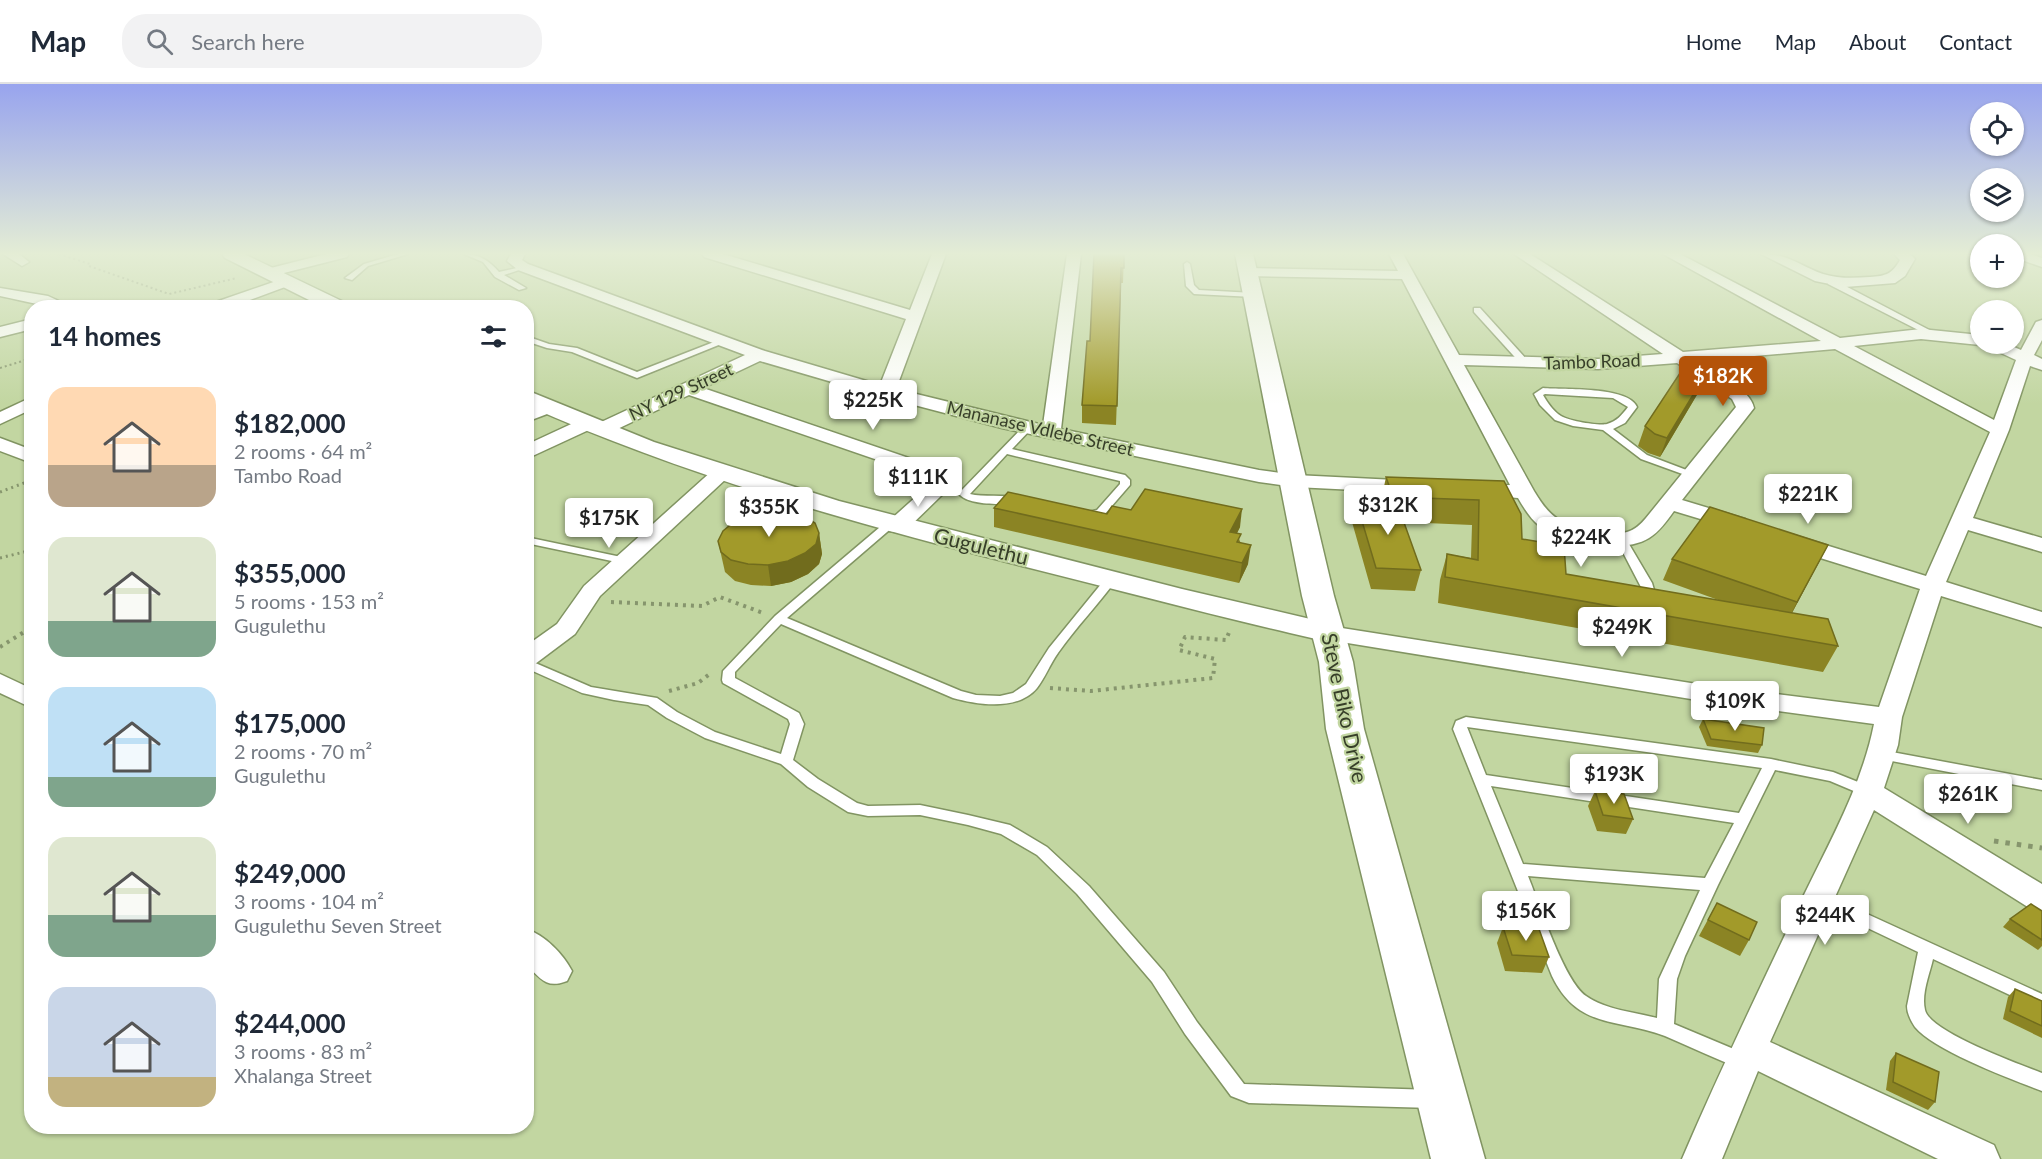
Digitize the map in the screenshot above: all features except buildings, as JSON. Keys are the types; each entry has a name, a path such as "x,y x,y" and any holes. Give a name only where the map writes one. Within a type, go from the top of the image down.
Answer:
{"main road":[{"name":"Steve Biko Drive","path":"1256,304 1318,596 1318,630 1458,1159"}],"street":[{"name":"Mananase Vdlebe Street","path":"629,304 759,355 886,392 1051,433 1295,482 1524,492"},
{"path":"873,304 915,317"},
{"path":"886,392 920,304"},
{"path":"1051,433 1068,304"},
{"path":"1424,304 1524,492 1538,513 1561,530 1584,536 1632,539 1642,534 1670,503 1745,408 1745,404 1738,395 1598,304"},
{"path":"1763,304 2000,430"},
{"path":"1702,1159 1746,1055 1868,792 1881,755 1889,717 1933,586 2000,430 2025,357 2042,325"},
{"path":"0,332 24,326"},
{"name":"Tambo Road","path":"1454,360 1598,364 1837,344 1931,333 1970,339"},
{"path":"2018,354 2042,365"},
{"name":"NY 129 Street","path":"534,450 690,389 759,355"},
{"path":"690,389 937,474 942,480 937,489 893,525"},
{"path":"4,413 24,405"},
{"name":"Gugulethu","path":"534,407 596,426 720,474 805,501 1110,580 1318,630"},
{"path":"0,444 24,454"},
{"path":"534,652 566,629 592,591 720,474"},
{"path":"1670,503 1753,529"},
{"path":"1962,522 2042,545"},
{"path":"1775,536 2042,620"},
{"path":"1318,630 1697,692 1889,717"},
{"path":"0,682 24,696"},
{"path":"1868,792 2042,900"},
{"path":"534,950 555,971"},
{"path":"1746,1055 1980,1159"}],"lane":[{"path":"1875,304 1931,333"},
{"path":"1477,310 1525,363"},
{"path":"534,341 547,346 574,350 637,375 722,342"},
{"path":"1606,428 1622,421 1633,407 1632,404 1615,395 1543,391 1538,394 1543,403 1558,418 1573,423 1606,428 1636,453 1692,474"},
{"path":"1028,428 964,493 964,495 985,500 1028,501"},
{"path":"1006,451 1121,477 1125,480 1125,485 1100,513 1089,516 1079,513"},
{"path":"786,761 797,720 794,716 729,680 729,671 779,620 893,525"},
{"path":"1621,539 1638,566 1648,590 1642,596 1629,597"},
{"path":"534,542 626,561"},
{"path":"779,620 958,694 976,699 1000,700 1017,696 1031,687 1053,651 1110,580"},
{"path":"534,667 587,690 652,701 672,715 710,735 786,761 813,783 853,808 868,811 920,810 968,820 1005,829 1042,851 1083,890 1132,945 1158,977 1191,1028 1238,1090 1249,1094 1443,1099"},
{"path":"1746,1055 1665,1028 1591,1007 1573,996 1560,976 1460,729 1461,724 1466,722 1771,764 1833,777 1868,792"},
{"path":"1881,755 2042,784"},
{"path":"1665,1028 1668,979 1710,885 1771,764"},
{"path":"1481,779 1743,819"},
{"path":"1516,869 1710,885"},
{"path":"1819,898 2042,1002"},
{"path":"1927,950 1915,1007 1919,1021 1935,1035 2042,1082"}],"path":[{"path":"0,368 24,360"},
{"path":"0,492 24,483"},
{"path":"0,558 24,552"},
{"path":"586,599 702,606 720,597 779,620"},
{"path":"1031,687 1091,692 1213,678 1215,659 1179,650 1185,636 1226,640 1237,611"},
{"path":"0,647 24,632"},
{"path":"652,701 666,691 698,683 710,673 729,671"}]}
